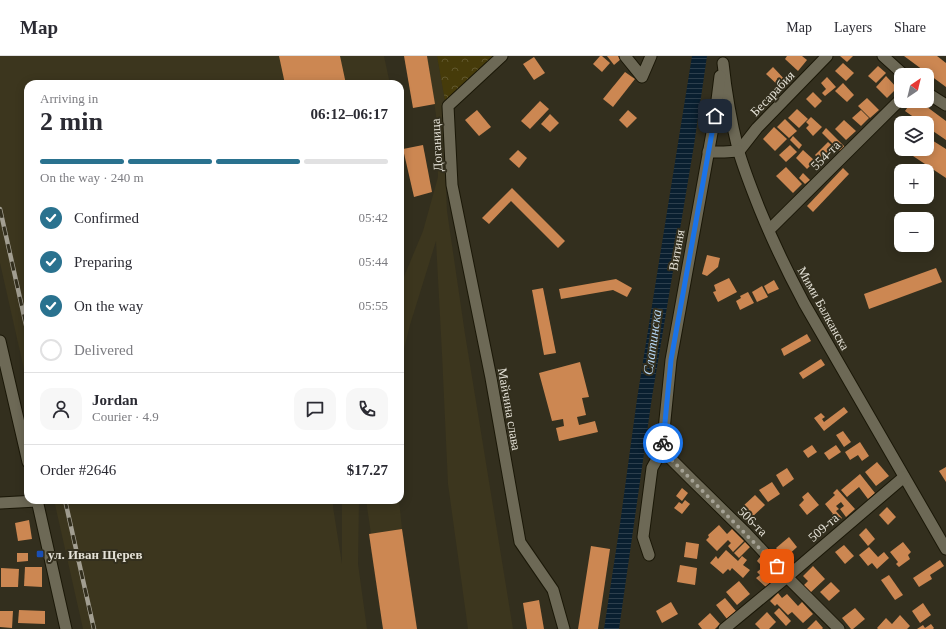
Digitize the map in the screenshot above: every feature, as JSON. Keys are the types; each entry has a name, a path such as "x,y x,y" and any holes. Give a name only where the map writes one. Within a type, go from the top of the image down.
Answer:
{"street":[{"name":"Доганица","path":"452,185 448,106 502,56"},
{"path":"625,56 642,77 650,56"},
{"name":"Бесарабия","path":"739,151 757,128 827,56"},
{"path":"883,56 896,68"},
{"name":"Мими Балканска","path":"723,59 726,92 739,151 747,177 789,274 804,303 946,549"},
{"name":"Витиня","path":"662,450 671,360 723,59"},
{"path":"934,97 946,105"},
{"name":"554-та","path":"769,230 894,106"},
{"path":"708,152 739,151"},
{"name":"Майчина слава","path":"452,185 491,378 520,542 553,590 564,629"},
{"path":"0,341 24,445"},
{"path":"649,555 643,537 652,468 662,450"},
{"name":"506-та","path":"662,450 746,533 839,629"},
{"name":"509-та","path":"724,629 788,577 904,476"},
{"path":"0,503 24,501"},
{"path":"38,504 66,629"}],"shaded area":[{"path":"0,56 384,56 389,80 24,80 24,369 0,263"},
{"path":"427,56 437,56 445,101 444,146 447,211 465,334 513,629 468,629 448,484 436,241 404,349 404,277 423,231 438,177 436,115"},
{"path":"55,504 333,504 342,564 342,504 359,504 358,564 367,629 83,629"},
{"path":"367,504 399,504 402,529 371,534"}],"green space":[{"path":"437,56 496,56 445,101"}],"water":[{"name":"Слатинска","path":"692,56 707,56 694,145 652,397 619,629 604,629 637,399"}],"building":[{"path":"279,56 340,56 345,80 284,80"},
{"path":"404,56 427,56 435,104 413,108"},
{"path":"600,56 610,63 602,72 593,64"},
{"path":"607,56 618,56 621,59 614,65"},
{"path":"787,56 802,56 807,60 798,71 785,59"},
{"path":"840,56 853,56 847,62"},
{"path":"904,56 937,56 946,63 946,87 934,78 934,68 920,68"},
{"path":"534,57 545,73 534,80 523,64"},
{"path":"843,63 854,73 846,81 835,71"},
{"path":"878,66 886,73 876,83 868,76"},
{"path":"773,67 787,82 781,88 766,74"},
{"path":"625,72 635,79 613,107 603,99"},
{"path":"886,76 894,85 894,91 887,98 876,87"},
{"path":"827,77 836,87 825,96 822,93 826,89 821,83"},
{"path":"843,83 854,95 847,102 835,91"},
{"path":"813,92 822,101 815,108 806,99"},
{"path":"867,98 879,110 870,118 858,106"},
{"path":"540,101 549,109 530,129 521,121"},
{"path":"907,108 928,108 946,121 946,140 934,132 934,116 912,116 905,111"},
{"path":"797,109 808,119 799,128 788,118"},
{"path":"477,110 491,127 479,136 465,120"},
{"path":"628,110 637,118 627,128 619,120"},
{"path":"861,110 869,118 861,126 852,118"},
{"path":"550,114 559,123 550,132 541,124"},
{"path":"811,117 822,127 813,136 806,128 809,125 806,122"},
{"path":"785,119 797,131 789,138 777,127"},
{"path":"844,120 856,131 846,140 835,129"},
{"path":"774,127 787,139 775,151 763,139"},
{"path":"826,128 846,148 841,152 822,133"},
{"path":"793,136 802,145 799,149 790,140"},
{"path":"934,141 946,149 946,178 934,170 934,164 925,164 913,156 934,156"},
{"path":"828,142 836,149 823,163 815,155"},
{"path":"423,145 432,192 414,197 404,149"},
{"path":"790,145 797,152 786,162 779,155"},
{"path":"518,150 527,158 519,168 509,159"},
{"path":"803,150 815,161 807,169 796,158"},
{"path":"786,167 802,184 793,193 776,176"},
{"path":"843,168 849,174 813,212 807,206"},
{"path":"803,173 810,180 805,184 799,178"},
{"path":"512,188 565,241 558,248 511,201 489,224 482,218"},
{"path":"707,255 720,258 718,267 707,276 702,274"},
{"path":"936,268 942,282 869,309 864,294"},
{"path":"729,278 737,292 718,302 713,292 716,291 714,285"},
{"path":"616,279 632,288 627,297 613,290 561,299 559,289"},
{"path":"774,280 779,289 768,294 764,286"},
{"path":"762,286 768,297 757,302 752,292"},
{"path":"543,288 556,353 544,355 532,290"},
{"path":"748,292 754,303 740,310 736,301 741,298 740,296"},
{"path":"807,334 811,341 784,356 781,349"},
{"path":"821,359 825,365 803,379 799,373"},
{"path":"580,362 589,397 582,398 586,415 577,417 579,425 595,421 598,432 559,441 556,428 564,426 563,419 552,421 539,373"},
{"path":"844,407 848,412 824,431 814,418 821,413 825,417 822,419 824,422"},
{"path":"843,431 851,442 844,447 836,435"},
{"path":"860,442 869,456 862,461 858,455 850,460 845,452"},
{"path":"812,445 817,452 808,458 803,451"},
{"path":"836,445 841,452 829,460 824,453"},
{"path":"877,462 889,476 876,486 865,472"},
{"path":"946,467 946,482 939,471"},
{"path":"787,468 794,479 783,487 776,475"},
{"path":"860,474 875,493 868,499 859,487 847,497 841,490"},
{"path":"772,482 780,494 768,502 759,490"},
{"path":"682,488 688,493 682,501 676,496"},
{"path":"837,489 855,509 846,517 840,509 844,506 841,502 836,506 839,509 836,511 842,518 837,522 825,504 835,495 833,493"},
{"path":"808,492 819,505 807,515 799,505 804,500 802,497"},
{"path":"755,495 765,505 751,518 742,507"},
{"path":"685,500 690,504 682,514 674,508 679,502 682,504"},
{"path":"887,507 896,517 888,525 879,515"},
{"path":"29,520 32,539 18,541 15,523"},
{"path":"719,525 727,534 732,529 744,541 733,552 728,546 731,543 728,540 717,551 706,540 709,537 708,535"},
{"path":"866,528 875,539 868,546 859,535"},
{"path":"402,529 417,629 383,629 369,534"},
{"path":"789,537 797,547 785,558 776,548"},
{"path":"686,542 699,544 697,559 684,557"},
{"path":"745,542 750,547 739,558 734,553"},
{"path":"903,542 911,552 908,555 910,559 899,567 896,564 898,562 890,552"},
{"path":"844,545 854,556 845,564 835,552"},
{"path":"591,546 610,549 598,629 578,629"},
{"path":"869,547 878,557 884,552 889,558 877,569 872,563 868,566 859,555"},
{"path":"726,550 738,561 742,556 747,560 743,565 750,570 743,578 732,568 730,571 728,569 723,574 710,563 716,556 718,559"},
{"path":"17,553 28,553 28,561 17,562"},
{"path":"760,557 779,575 766,587 756,578 760,575 757,572 763,567 757,561"},
{"path":"940,560 944,566 930,575 932,579 919,587 913,578"},
{"path":"680,565 697,568 695,585 677,582"},
{"path":"813,566 825,579 810,593 803,586 808,581 803,576"},
{"path":"25,567 42,567 42,587 24,586"},
{"path":"1,568 19,569 18,587 1,587"},
{"path":"889,575 903,595 895,600 881,580"},
{"path":"739,581 750,594 737,605 726,592"},
{"path":"831,582 840,591 829,601 820,592"},
{"path":"778,593 782,598 787,594 798,606 802,602 813,614 803,623 792,612 788,615 777,604 775,606 770,601"},
{"path":"725,598 736,611 727,619 716,605"},
{"path":"539,600 544,629 527,629 523,603"},
{"path":"671,602 678,614 662,623 656,611"},
{"path":"923,603 931,615 920,623 912,611"},
{"path":"779,608 791,621 786,626 774,613"},
{"path":"855,608 865,619 851,629 842,618"},
{"path":"19,610 45,611 45,624 18,623"},
{"path":"0,611 13,611 12,628 0,627"},
{"path":"767,612 776,622 769,629 760,629 755,624"},
{"path":"710,613 720,624 715,629 702,629 698,624"},
{"path":"900,615 910,626 907,629 877,628 886,618 892,624"},
{"path":"816,620 823,628 822,629 807,629"},
{"path":"931,624 934,628 933,629 917,629 923,625 925,628"}],"railway":[{"path":"0,209 24,316"},
{"path":"66,504 94,629"}],"way so far":[{"path":"663,443 662,450 746,533 777,566"}],"place":[{"name":"ул. Иван Щерев","path":"40,554"}],"route":[{"path":"663,443 671,360 715,116"}]}
